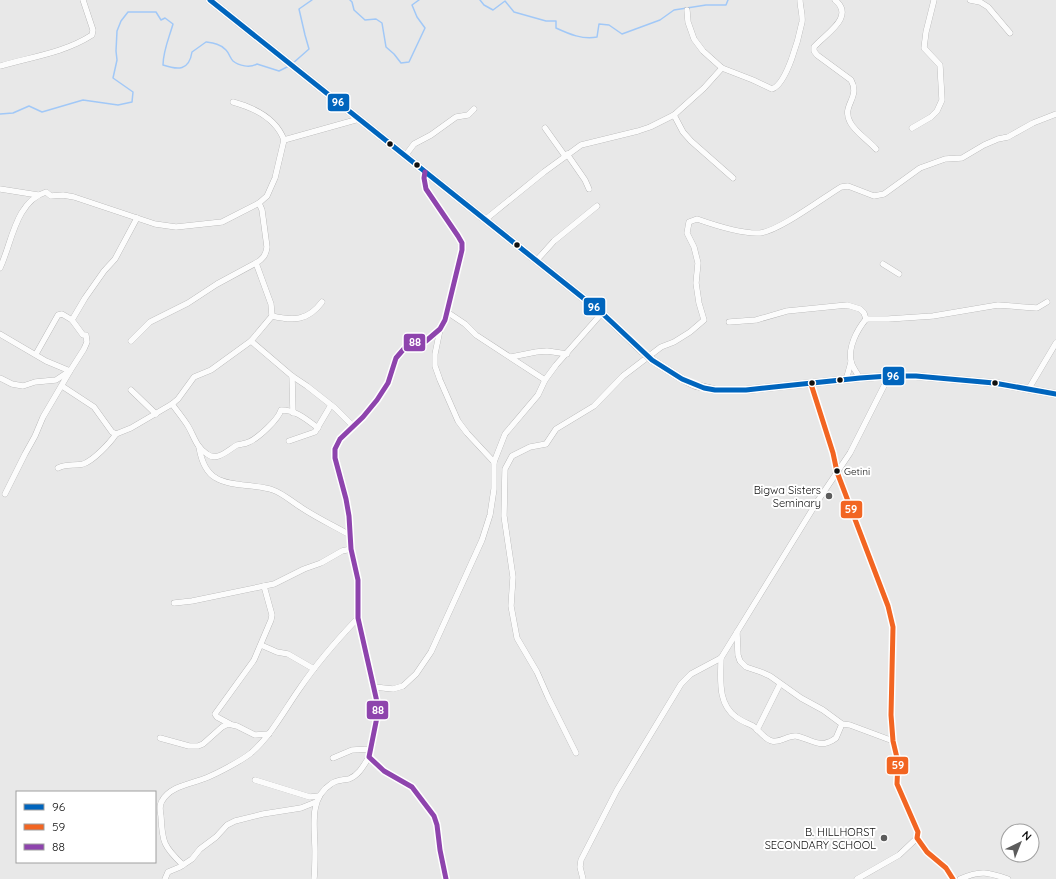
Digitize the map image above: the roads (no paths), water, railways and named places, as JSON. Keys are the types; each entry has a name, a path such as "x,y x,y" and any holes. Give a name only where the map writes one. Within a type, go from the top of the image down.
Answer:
{"street":[{"path":"0,66 53,52 80,42 92,35 93,30 83,0"},
{"path":"210,0 602,313 652,360 682,380 704,388 715,390 746,390 860,378 916,376 994,383 1056,394"},
{"path":"687,10 688,22 694,39 722,68 753,80 772,90 776,88 783,77 791,59 802,20 800,0"},
{"path":"835,0 842,7 843,14 841,21 814,47 814,51 817,55 851,80 855,92 849,106 848,119 856,130 876,149"},
{"path":"912,128 931,117 937,111 942,100 940,65 924,48 926,32 934,0"},
{"path":"970,0 980,2 988,7 1010,33"},
{"path":"486,219 566,155 582,145 650,127 674,115 704,88 722,68"},
{"path":"0,268 12,231 24,210 38,195 46,192 51,196 63,195 74,197 155,224 172,227 222,222 259,203 267,196 275,178 284,140 277,126 271,120 248,106 233,102"},
{"path":"406,156 414,144 431,135 456,117 468,114 474,109"},
{"path":"576,753 537,672 517,638 511,606 514,577 504,516 505,469 512,456 530,447 546,444 556,429 594,406 623,376 642,361 661,347 674,342 690,332 704,320 698,303 698,263 694,247 687,233 689,222 697,219 714,225 762,233 781,225 841,187 848,186 874,196 884,194 920,168 945,159 962,158 984,145 998,139 1008,137 1033,123 1056,114"},
{"path":"674,115 691,141 733,178"},
{"path":"284,140 359,119"},
{"path":"545,128 585,180 589,189"},
{"path":"425,172 424,178 426,189 462,243 462,250 445,320 440,329 435,354 435,366 458,421 494,462"},
{"path":"0,189 38,195"},
{"path":"131,341 150,322 188,303 217,284 262,259 266,253 267,247 262,210 259,203"},
{"path":"536,261 554,241 597,206"},
{"path":"72,320 85,298 115,259 137,218"},
{"path":"58,468 66,465 86,463 116,434 131,428 172,404 194,377 211,370 251,341 272,316 271,304 256,263"},
{"path":"882,264 900,274"},
{"path":"272,316 291,319 302,317 313,313 322,302"},
{"path":"866,319 933,316 998,305 1037,308 1047,302"},
{"path":"730,322 756,320 787,311 847,305 860,309 864,313 866,319"},
{"path":"447,312 465,324 476,335 545,380"},
{"path":"374,687 393,689 403,686 421,668 434,647 452,604 473,562 490,515 494,490 494,462 505,434 538,395 545,380 602,313"},
{"path":"5,494 35,436 43,417 88,342 86,335 83,335 72,320 62,314 58,315 36,354"},
{"path":"846,380 851,362 852,347 857,332 866,319"},
{"path":"165,879 170,871 184,865 192,859 203,846 216,837 227,825 235,821 263,814 301,808 318,799 333,782 348,779 356,774 369,757 378,709 358,618 358,580 351,549 348,510 335,458 335,452 340,439 363,417 377,400 388,383 396,358 409,343 426,341 440,329"},
{"path":"0,334 46,361 70,371"},
{"path":"251,341 292,376 331,405 353,426"},
{"path":"1028,390 1056,343"},
{"path":"511,357 547,351 567,354"},
{"path":"851,362 860,378"},
{"path":"0,378 16,385 23,386 35,382 56,380 70,371"},
{"path":"292,376 293,413"},
{"path":"842,724 836,738 827,743 818,744 793,736 783,740 768,740 757,730 731,713 725,704 721,695 720,686 721,658 813,509 850,453 889,376"},
{"path":"811,384 833,453 837,472 888,606 893,627 891,716 893,742 898,762 897,784 918,832 917,838 899,855 857,879"},
{"path":"62,386 94,407 112,432 116,434"},
{"path":"131,390 156,414"},
{"path":"172,404 188,425 199,447 202,462 216,478 236,484 260,486 274,491 289,498 301,508 350,535"},
{"path":"289,441 315,432 331,405"},
{"path":"199,447 208,455 213,457 227,452 237,445 250,442 279,417 281,410 289,410 293,413 298,413 318,428"},
{"path":"174,603 274,584 304,569 321,563 342,551 351,549"},
{"path":"264,586 272,618 261,645 250,666 216,713 217,717 255,734 269,734"},
{"path":"184,865 169,851 164,844 160,807 163,799 169,792 206,778 244,758 260,745 314,669 338,639 358,618"},
{"path":"737,632 738,655 740,661 746,667 762,672 823,710 842,724 893,742"},
{"path":"261,645 277,652 288,654 314,669"},
{"path":"583,879 580,867 581,860 617,790 681,684 691,674 721,658"},
{"path":"757,730 780,684"},
{"path":"160,738 189,746 198,746 230,724"},
{"path":"333,758 352,750 371,749"},
{"path":"369,757 384,771 412,787 434,816 438,825 440,850 446,879"},
{"path":"255,780 318,799"},
{"path":"156,798 163,799"},
{"path":"314,879 314,821 318,799"},
{"path":"917,838 928,852 946,868 953,879"},
{"path":"960,879 979,873 989,873 1008,879"}],"waterway":[{"path":"292,64 309,49 299,9 312,0"},
{"path":"350,0 354,10 365,20 376,19 382,23 386,47 401,63 409,62 425,28 417,17 412,5 419,0"},
{"path":"480,0 484,5 493,10 505,1 514,12 546,21 556,21 556,28 576,36 587,38 597,37 599,24 609,25 622,34 660,20 674,10 706,5 726,5 728,0"},
{"path":"0,114 13,113 29,106 42,112 83,100 118,105 132,102 133,92 113,78 117,60 117,31 121,21 128,12 156,12 161,20 165,18 173,24 165,50 163,65 173,68 182,68 188,63 192,52 206,42 222,46 233,61 241,65 251,66 257,64 279,71 289,66"}],"place":[{"name":"Getini","path":"837,471"},
{"name":"Bigwa Sisters Seminary","path":"829,496"},
{"name":"B. HILLHORST SECONDARY SCHOOL","path":"884,838"}]}
